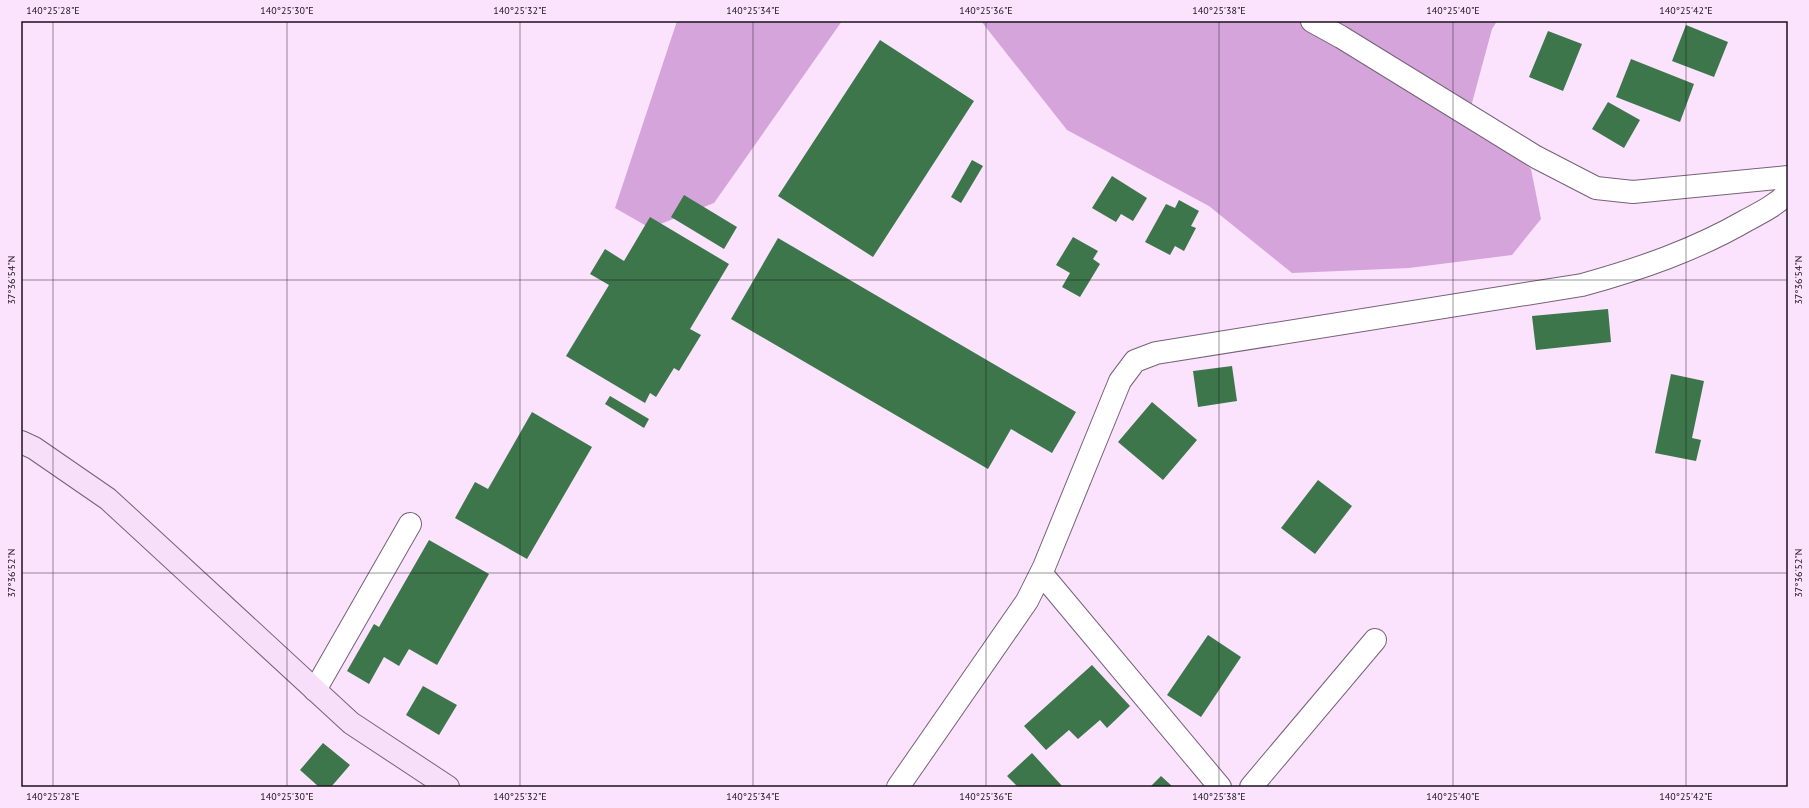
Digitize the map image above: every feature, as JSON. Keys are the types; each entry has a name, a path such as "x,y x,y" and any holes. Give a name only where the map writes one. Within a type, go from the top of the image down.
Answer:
{"street":[{"path":"1312,21 1341,37 1536,157 1596,188 1633,192 1788,177"},
{"path":"898,787 1027,601 1041,573 1120,381 1135,361 1156,353 1582,285 1637,270 1720,236 1779,202 1788,193"},
{"path":"21,442 34,448 108,498 351,723 448,787"},
{"path":"315,690 410,524"},
{"path":"1041,573 1220,787"},
{"path":"1251,787 1374,640"}],"shaded area":[{"path":"677,21 842,21 714,203 650,228 615,208"},
{"path":"981,21 1497,21 1492,29 1469,114 1531,169 1541,219 1512,255 1409,268 1292,273 1209,206 1067,130"}],"building":[{"path":"1686,25 1728,42 1714,77 1672,61"},
{"path":"1548,31 1582,44 1563,91 1529,77"},
{"path":"880,40 974,101 873,257 778,196"},
{"path":"1631,59 1694,84 1680,122 1616,97"},
{"path":"1608,102 1640,120 1624,148 1592,129"},
{"path":"972,160 983,166 961,203 951,197"},
{"path":"1112,176 1147,198 1133,221 1121,214 1116,222 1092,208"},
{"path":"684,195 737,227 724,249 671,217"},
{"path":"1179,200 1199,211 1191,226 1196,228 1184,251 1175,246 1170,255 1145,242 1166,204 1175,208"},
{"path":"650,217 729,264 690,329 701,335 679,371 674,368 656,397 650,393 645,403 566,356 609,285 590,274 605,249 624,261"},
{"path":"1073,237 1098,251 1093,259 1100,264 1080,297 1062,287 1070,273 1056,265"},
{"path":"778,238 1076,412 1052,453 1011,429 988,469 731,319"},
{"path":"1608,309 1611,342 1536,350 1532,316"},
{"path":"1232,366 1237,401 1198,407 1193,371"},
{"path":"1671,374 1704,381 1692,438 1701,440 1696,461 1655,453"},
{"path":"610,396 649,419 644,428 605,404"},
{"path":"1152,402 1197,440 1163,480 1118,442"},
{"path":"532,412 592,447 527,559 455,518 475,482 488,489"},
{"path":"1318,480 1352,506 1315,554 1281,528"},
{"path":"429,540 489,574 437,665 409,649 399,666 384,657 369,684 347,671 374,624 379,627"},
{"path":"1208,635 1241,657 1201,717 1167,695"},
{"path":"1092,665 1130,706 1107,728 1100,720 1078,739 1069,730 1046,750 1024,726"},
{"path":"423,686 457,705 439,735 406,715"},
{"path":"323,743 350,765 331,787 319,787 300,770"},
{"path":"1032,753 1063,787 1018,787 1007,776"},
{"path":"1161,776 1173,787 1150,787"}]}
